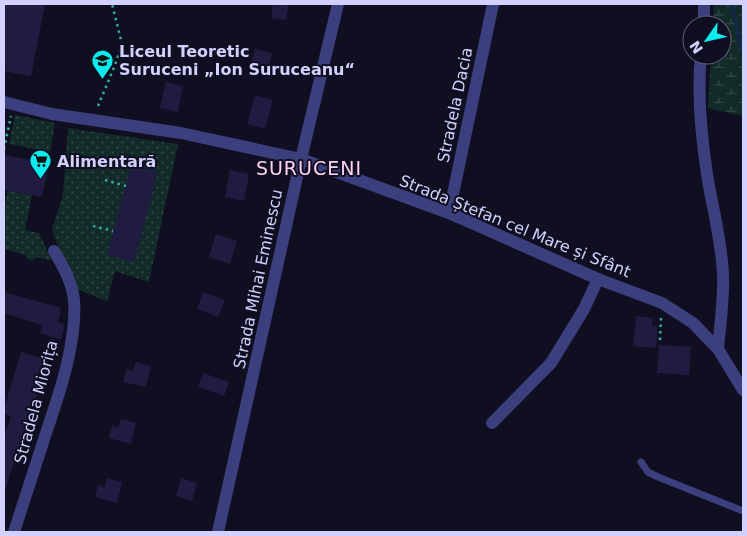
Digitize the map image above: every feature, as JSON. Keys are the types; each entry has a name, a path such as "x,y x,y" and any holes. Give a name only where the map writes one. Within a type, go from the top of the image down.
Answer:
{"street":[{"name":"Strada Mihai Eminescu","path":"218,532 301,159 338,4"},
{"name":"Stradela Dacia","path":"449,213 493,4"},
{"path":"700,65 701,115 707,172 723,276 718,348"},
{"name":"Strada Ștefan cel Mare și Sfânt","path":"9,104 52,114 181,133 301,159 449,213 598,279 662,304 693,323 718,348 743,390"},
{"name":"Stradela Miorița","path":"14,532 57,402 69,357 74,300 64,267 54,251"},
{"path":"492,423 551,363 584,309 598,279"}],"lane":[{"path":"641,462 648,472 658,477 743,511"}],"path":[{"path":"92,119 122,44 112,4"},
{"path":"4,149 9,104"},
{"path":"105,180 126,186"},
{"path":"93,226 113,232"},
{"path":"660,340 662,304"}],"green space":[{"path":"714,4 743,4 743,116 708,108 710,65 732,65 732,15 713,15"},
{"path":"15,115 55,123 50,152 9,144"},
{"path":"68,128 178,144 149,282 115,271 107,301 79,290 59,249 52,229 63,195"},
{"path":"8,191 32,195 25,230 39,233 52,261 37,257 31,261 25,255 4,249 4,206"}],"building":[{"path":"4,4 45,4 31,76 4,71"},
{"path":"273,4 289,4 286,20 271,18"},
{"path":"255,49 272,53 267,75 249,71"},
{"path":"166,82 183,86 178,112 160,108"},
{"path":"255,95 273,100 265,129 247,124"},
{"path":"4,155 49,164 42,197 4,190"},
{"path":"131,165 158,172 134,262 107,255"},
{"path":"230,170 249,174 244,201 225,197"},
{"path":"216,234 237,241 230,264 209,257"},
{"path":"4,292 61,308 58,322 65,324 61,340 40,333 42,325 4,313"},
{"path":"203,292 225,300 218,317 197,309"},
{"path":"636,316 653,318 652,326 658,326 656,348 633,346"},
{"path":"659,345 691,347 689,375 657,373"},
{"path":"21,352 48,360 29,422 27,421 6,487 4,487 4,438 11,416 4,414 4,409"},
{"path":"136,362 151,366 146,387 123,382 127,369 133,371"},
{"path":"203,373 229,382 224,396 198,387"},
{"path":"121,419 136,423 131,444 109,438 112,426 118,428"},
{"path":"107,478 122,482 117,503 95,497 98,485 105,487"},
{"path":"181,478 197,483 192,501 176,496"}],"waterway":[{"path":"732,4 743,50"}],"place":[{"name":"Liceul Teoretic Suruceni „Ion Suruceanu“","path":"103,79"},
{"name":"Alimentară","path":"41,180"}],"district":[{"name":"SURUCENI","path":"309,168"}]}
